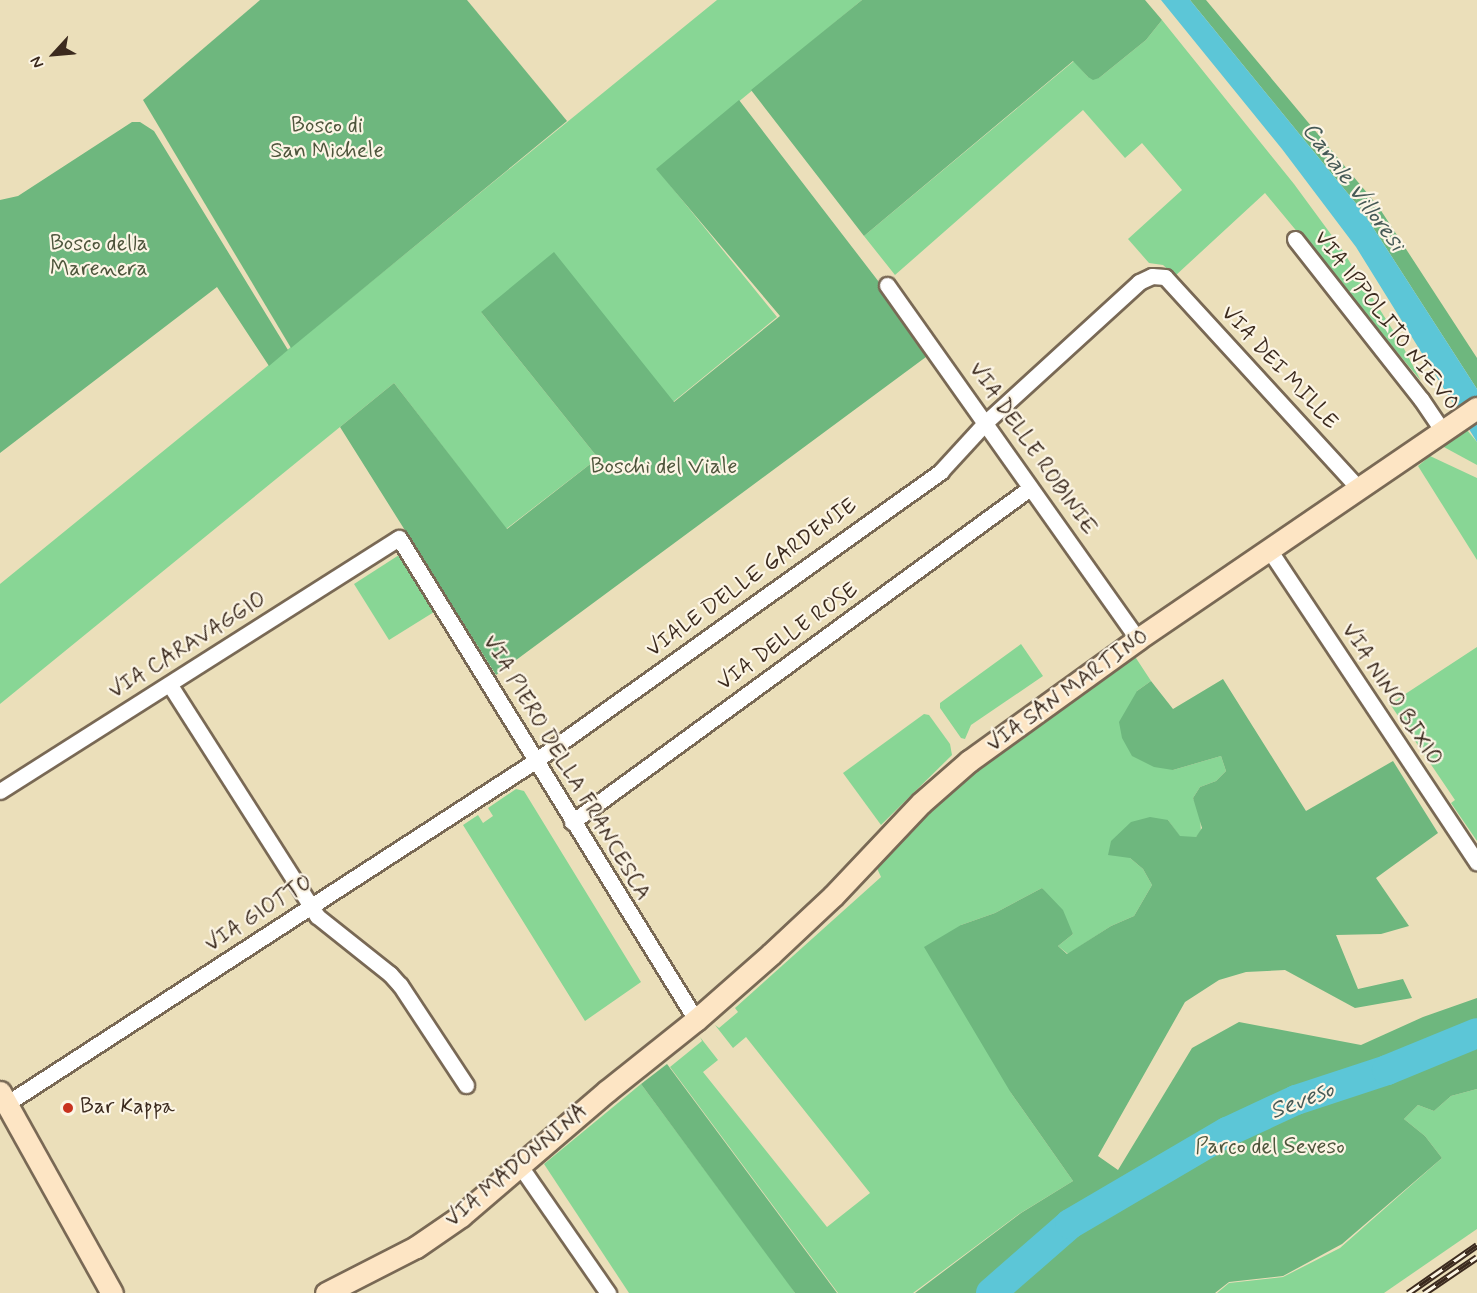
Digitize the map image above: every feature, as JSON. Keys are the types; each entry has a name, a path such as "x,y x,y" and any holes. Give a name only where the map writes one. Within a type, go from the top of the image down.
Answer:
{"street":[{"name":"VIA IPPOLITO NIEVO","path":"1295,240 1421,399 1450,424"},
{"name":"VIALE DELLE GARDENIE","path":"535,761 941,471 987,422 1139,282 1152,276 1165,277"},
{"name":"VIA DEI MILLE","path":"1165,277 1359,489"},
{"name":"VIA DELLE ROBINIE","path":"888,285 987,422 1030,488 1138,639"},
{"name":"VIA SAN MARTINO","path":"696,1020 832,896 945,781 1138,639 1270,551 1450,424 1477,408"},
{"name":"VIA DELLE ROSE","path":"572,822 1030,488"},
{"name":"VIA PIERO DELLA FRANCESCA","path":"399,538 696,1020"},
{"name":"VIA CARAVAGGIO","path":"0,791 399,538"},
{"name":"VIA NINO BIXIO","path":"1270,551 1477,861"},
{"path":"170,685 310,907 324,925 362,951 400,985 466,1085"},
{"name":"VIA GIOTTO","path":"3,1098 310,907 535,761"},
{"name":"VIA MADONNINA","path":"326,1293 416,1247 461,1216 607,1091 696,1020"},
{"path":"3,1098 111,1293"},
{"path":"520,1166 608,1293"}],"green space":[{"name":"Bosco di San Michele","path":"260,0 467,0 567,121 291,348 143,100"},
{"path":"717,0 862,0 657,169 777,317 673,402 481,312 598,458 506,529 394,383 0,704 0,584"},
{"path":"862,0 1145,0 1162,20 1146,40 1099,78 1093,80 1088,77 1073,61 864,236 751,90"},
{"path":"1190,0 1206,0 1378,206 1477,358 1477,389 1363,212"},
{"path":"1162,20 1294,184 1341,248 1401,343 1421,381 1265,193 1175,276 1163,265 1149,263 1128,239 1182,190 1142,143 1125,158 1083,110 895,275 864,236 1074,61 1088,77 1099,78 1146,40"},
{"name":"Boschi del Viale","path":"739,100 882,286 930,354 496,675 340,427 394,383 507,529 598,458 481,312 554,252 674,402 780,316 656,169"},
{"name":"Bosco della Marenera","path":"132,122 140,122 154,131 288,350 269,366 217,287 0,453 0,200 18,196"},
{"path":"1467,430 1477,442 1477,465 1442,446"},
{"path":"1430,456 1477,478 1477,560 1418,466"},
{"path":"399,555 434,612 389,640 354,584"},
{"path":"1021,644 1043,676 971,725 965,739 961,738 940,708 940,703"},
{"path":"1477,647 1477,841 1451,803 1455,800 1390,704"},
{"path":"1134,655 1151,681 1137,691 1173,770 1221,756 1226,771 1216,781 1200,787 1193,798 1200,814 1201,833 1196,837 1180,837 1168,820 1130,858 1143,869 1152,885 1134,916 1111,926 1068,954 1058,946 1073,934 1042,888 995,913 961,925 1011,1093 1073,1181 1019,1214 913,1293 838,1293 670,1067 702,1041 700,1037 718,1060 703,1072 827,1227 870,1193 746,1037 733,1048 715,1025 719,1028 738,1012 735,1008 881,877 876,866 961,782"},
{"name":"Parco del Seveso","path":"1223,679 1306,811 1393,761 1438,833 1376,878 1409,926 1381,934 1336,935 1358,989 1403,979 1412,998 1355,1008 1285,970 1246,972 1219,980 1185,1002 1098,1156 1118,1170 1192,1048 1239,1022 1361,1045 1423,1017 1477,998 1477,1089 1451,1096 1434,1111 1418,1105 1404,1119 1425,1136 1442,1158 1342,1244 1283,1276 1229,1282 1215,1293 915,1293 1021,1213 1073,1181 1011,1093 924,947 961,925 995,913 1042,888 1063,910 1073,934 1058,946 1067,954 1111,926 1134,916 1152,885 1143,869 1130,858 1108,855 1111,841 1131,822 1150,817 1168,820 1180,836 1196,837 1202,828 1193,798 1200,787 1216,781 1226,771 1221,756 1173,770 1154,767 1132,756 1122,738 1119,722 1137,691 1151,681 1173,709"},
{"path":"924,714 929,715 950,744 952,755 881,825 843,773"},
{"path":"516,789 524,791 641,982 585,1021 463,825 478,815 483,823 493,816 488,808"},
{"path":"667,1064 837,1293 795,1293 641,1084"},
{"path":"641,1084 795,1293 629,1293 544,1164"},
{"path":"1477,1089 1477,1229 1384,1293 1217,1293 1229,1283 1283,1277 1340,1248 1442,1158 1425,1136 1404,1119 1418,1105 1434,1111 1451,1096"}],"water":[{"path":"1161,0 1190,0 1363,212 1477,389 1477,442 1356,247 1282,149"}],"waterway":[{"name":"Seveso","path":"991,1293 1070,1224 1227,1132 1296,1100 1387,1070 1477,1033"}],"railway":[{"path":"1408,1293 1477,1245"},
{"path":"1424,1293 1477,1257"}],"place":[{"name":"Bar Kappa","path":"68,1108"}],"water label":[{"name":"Canale Villoresi","path":"1353,187"}]}
